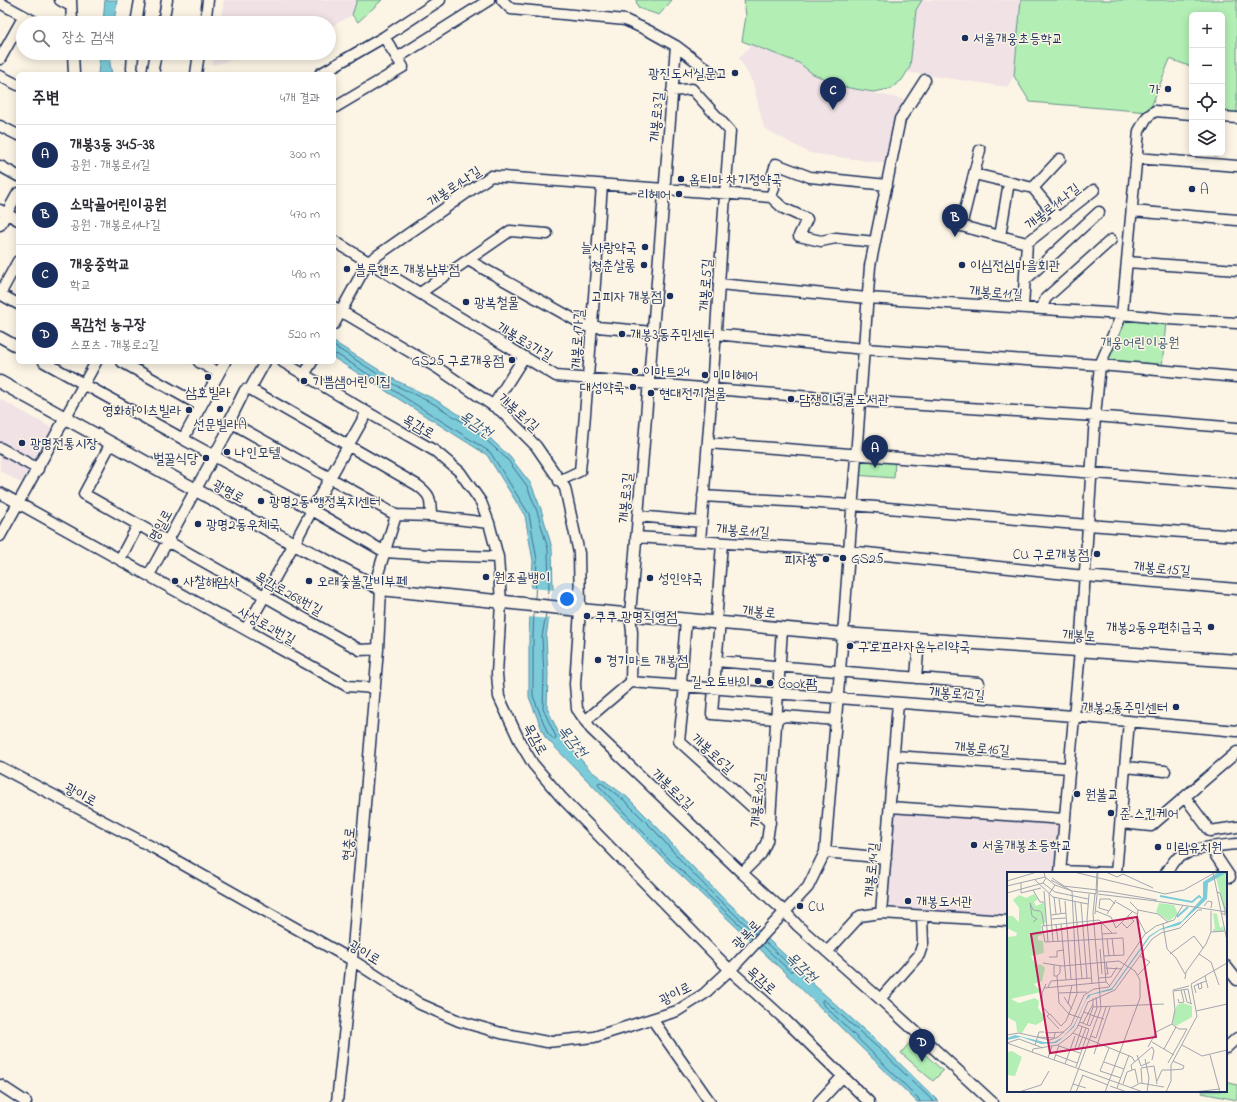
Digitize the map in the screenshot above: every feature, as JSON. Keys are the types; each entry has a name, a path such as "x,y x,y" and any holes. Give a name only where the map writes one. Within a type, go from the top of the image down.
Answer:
{"main road":[{"name":"광명로","path":"0,382 294,544 381,589 505,603"},
{"name":"개봉로","path":"505,603 843,634 1237,661"}],"street":[{"path":"60,0 71,3 72,16"},
{"path":"137,16 140,0"},
{"path":"164,16 167,0"},
{"path":"206,16 208,0"},
{"path":"323,72 384,36 440,0"},
{"path":"397,58 489,0"},
{"path":"502,0 515,9 625,20 676,46 712,73"},
{"path":"515,9 526,0"},
{"path":"0,3 24,16"},
{"path":"0,59 16,30"},
{"path":"336,107 403,67 384,36"},
{"name":"개봉로3길","path":"630,615 676,46"},
{"path":"73,60 74,72"},
{"path":"133,60 133,72"},
{"path":"154,72 153,69 155,60"},
{"path":"196,72 199,60"},
{"path":"0,76 16,84"},
{"path":"784,914 808,887 825,852 843,634 870,266 900,119 925,80"},
{"name":"개봉로5길","path":"672,91 692,89 730,131 700,541"},
{"path":"1060,872 1080,650 1095,416 1100,365 1122,314 1139,131 1147,117 1155,111 1189,114"},
{"path":"1225,117 1237,118"},
{"path":"0,126 16,134"},
{"name":"개봉로11나길","path":"980,150 961,226 1027,243"},
{"name":"개봉로11나길","path":"974,174 1034,188 1060,158"},
{"path":"1136,158 1237,166"},
{"path":"771,197 774,188 772,177 776,164 810,177 886,185"},
{"path":"0,166 16,175"},
{"name":"개봉로1나길","path":"337,315 368,262 491,176 664,190"},
{"name":"개봉로11나길","path":"1000,236 1010,182"},
{"name":"개봉로1가길","path":"559,480 580,471 589,379 591,327 602,185"},
{"path":"1034,188 1058,218"},
{"path":"664,190 771,197 783,208 807,219 799,236 821,241 836,238 875,242"},
{"name":"개봉로11나길","path":"1023,307 1027,243 1094,190"},
{"path":"0,225 3,212 16,196"},
{"path":"1132,211 1237,220"},
{"path":"3,212 16,219"},
{"path":"1025,280 1100,212"},
{"path":"420,293 510,231 547,234"},
{"path":"1040,309 1046,298 1111,240"},
{"name":"개봉로3가길","path":"336,242 556,376 649,384"},
{"path":"468,260 586,326 653,332"},
{"path":"1127,262 1237,270"},
{"path":"16,266 0,294 16,303"},
{"name":"개봉로11길","path":"719,284 867,298 1122,314"},
{"path":"1122,314 1168,319 1237,323"},
{"name":"개봉로1길","path":"337,315 439,370 501,411 536,446 565,488 579,554 578,610"},
{"path":"716,334 864,349 1100,365 1237,377"},
{"path":"0,337 16,346"},
{"path":"493,406 524,357"},
{"path":"47,364 385,552 498,557"},
{"path":"0,536 95,364"},
{"path":"126,364 201,406"},
{"path":"203,364 219,373"},
{"path":"183,439 224,364"},
{"path":"264,364 250,389 427,492 430,499 431,516"},
{"name":"목감로","path":"290,364 308,369 367,412 435,451 460,472 481,502 489,523 498,557 505,603 497,674 499,697 533,764 561,797 869,1102"},
{"path":"649,384 860,401 1095,416 1237,428"},
{"name":"명일로","path":"149,575 232,423 230,420 245,390 250,389"},
{"path":"246,629 367,412"},
{"path":"232,423 396,515 431,516 489,523"},
{"name":"목감로268번길","path":"111,443 84,494 360,650 378,649"},
{"path":"708,443 1237,484"},
{"path":"0,448 38,469"},
{"name":"사성로2번길","path":"0,493 347,686 375,688"},
{"path":"703,496 852,505 1237,536"},
{"name":"현충로","path":"337,1102 352,960 378,649 381,589 376,580 396,515"},
{"path":"638,516 701,522"},
{"path":"120,559 138,525"},
{"name":"개봉로11길","path":"636,537 848,551 1085,576"},
{"path":"722,543 712,714 777,719 785,716 836,720"},
{"name":"개봉로15길","path":"1085,576 1237,589"},
{"name":"개봉로2길","path":"578,610 575,684 577,709 591,729 784,914 880,999 992,1102"},
{"path":"630,615 632,632 631,682"},
{"name":"개봉로6길","path":"686,620 680,682 685,686 679,741 770,824"},
{"name":"개봉로10길","path":"742,874 761,854 767,842 770,824 782,628"},
{"path":"916,678 919,639"},
{"path":"716,661 780,666"},
{"name":"개봉로12길","path":"780,666 979,683"},
{"path":"585,721 631,682 838,698"},
{"name":"개봉로12길","path":"838,698 1237,730"},
{"name":"개봉로14길","path":"898,703 881,913 1007,921"},
{"path":"1116,872 1129,721"},
{"path":"1121,823 1151,826 1237,752"},
{"name":"개봉로16길","path":"894,756 1069,768"},
{"name":"광이로","path":"0,767 154,848 352,960 420,1004 459,1021 501,1033 547,1042 594,1037 677,1011 704,994 733,967"},
{"path":"1126,767 1165,771"},
{"path":"1185,797 1210,831 1237,828"},
{"path":"890,807 1064,819"},
{"path":"1167,872 1174,860 1191,852 1210,847 1237,844"},
{"path":"1210,847 1227,872"},
{"path":"825,852 886,858"},
{"path":"1227,872 1230,877"},
{"path":"827,952 860,916 881,913"},
{"name":"광복로","path":"733,967 784,914"},
{"path":"880,999 919,955 923,943 922,916"},
{"path":"1227,967 1237,980"},
{"path":"652,1019 710,1102"},
{"path":"1227,1047 1237,1038"},
{"path":"819,1102 842,1076"},
{"path":"0,1085 26,1102"}],"shaded area":[{"path":"224,0 357,0 352,15 336,24 336,16 221,16"},
{"name":"서울개웅초등학교","path":"922,0 1021,0 1014,76 1007,87 907,72 910,67 916,10"},
{"path":"751,45 799,63 813,74 844,87 912,101 900,119 891,164 809,153 764,128 753,83 739,58"},
{"path":"213,60 232,60 212,65"},
{"name":"광명전통시장","path":"0,399 52,428 21,483 0,471"},
{"name":"서울개봉초등학교","path":"890,807 1064,819 1060,872 1007,872 1007,921 881,913"}],"green space":[{"path":"357,0 382,0 358,22 352,15"},
{"path":"636,0 672,0 659,15 638,8"},
{"path":"744,0 922,0 916,10 910,67 902,80 890,89 873,92 844,87 813,74 799,63 742,41 746,16"},
{"path":"1021,0 1237,0 1237,114 1225,113 1225,12 1189,12 1189,66 1170,59 1149,112 1030,102 1014,76"},
{"name":"개웅어린이공원","path":"1124,316 1166,321 1162,368 1103,364"},
{"path":"856,458 895,461 894,478 855,475"},
{"path":"911,1041 943,1071 933,1081 901,1053"},
{"path":"1227,1082 1237,1085 1237,1100 1202,1093 1227,1092"}],"water":[{"path":"105,0 117,0 115,16 104,16"},
{"path":"99,60 111,60 112,72 98,72"},
{"name":"목감천","path":"336,343 397,381 436,400 477,426 510,457 531,484 541,509 552,548 553,590 546,637 548,674 547,708 560,736 591,771 627,797 719,894 786,956 814,985 880,1044 939,1102 917,1102 780,968 667,862 545,737 529,697 529,635 533,561 525,516 487,455 336,359"}],"pier":[{"path":"530,588 555,590 551,619 528,617"}],"place":[{"name":"서울개웅초등학교","path":"965,38"},
{"name":"광진도서실문고","path":"735,73"},
{"name":"가","path":"1168,89"},
{"name":"개웅중학교","path":"833,110"},
{"name":"옵티마 차기정약국","path":"681,179"},
{"name":"A","path":"1192,189"},
{"name":"리헤어","path":"679,194"},
{"name":"소막골어린이공원","path":"955,237"},
{"name":"늘사랑약국","path":"645,247"},
{"name":"청춘살롱","path":"644,265"},
{"name":"이심전심마을회관","path":"962,265"},
{"name":"블루핸즈 개봉남부점","path":"347,269"},
{"name":"고피자 개봉점","path":"670,296"},
{"name":"광복철물","path":"466,302"},
{"name":"개봉3동주민센터","path":"622,334"},
{"name":"GS25 구로개웅점","path":"512,360"},
{"name":"이마트24","path":"635,371"},
{"name":"미미헤어","path":"705,375"},
{"name":"삼호빌라","path":"208,377"},
{"name":"기쁨샘어린이집","path":"304,381"},
{"name":"대성약국","path":"633,387"},
{"name":"현대전기철물","path":"651,393"},
{"name":"담쟁이넝쿨도서관","path":"791,399"},
{"name":"선문빌라A","path":"220,409"},
{"name":"영화하이츠빌라","path":"189,410"},
{"name":"광명전통시장","path":"22,443"},
{"name":"나인모텔","path":"227,452"},
{"name":"벌꿀식당","path":"206,458"},
{"name":"개봉3동 345-38","path":"875,468"},
{"name":"광명2동 행정복지센터","path":"261,501"},
{"name":"광명2동우체국","path":"198,524"},
{"name":"CU 구로개봉점","path":"1097,554"},
{"name":"GS25","path":"843,558"},
{"name":"피자쏭","path":"826,559"},
{"name":"원조골뱅이","path":"486,577"},
{"name":"성인약국","path":"650,578"},
{"name":"사찰해암사","path":"175,581"},
{"name":"오래숯불갈비부페","path":"309,581"},
{"name":"쿠쿠 광명직영점","path":"587,616"},
{"name":"개봉2동우편취급국","path":"1211,627"},
{"name":"구로프라자온누리약국","path":"850,646"},
{"name":"경기마트 개봉점","path":"598,660"},
{"name":"길 오토바이","path":"758,681"},
{"name":"Cook팜","path":"770,683"},
{"name":"개봉2동주민센터","path":"1176,707"},
{"name":"원불교","path":"1077,794"},
{"name":"준 스킨케어","path":"1111,813"},
{"name":"서울개봉초등학교","path":"974,845"},
{"name":"미림유치원","path":"1158,847"},
{"name":"개봉도서관","path":"908,901"},
{"name":"CU","path":"800,906"},
{"name":"목감천 농구장","path":"922,1062"}]}
